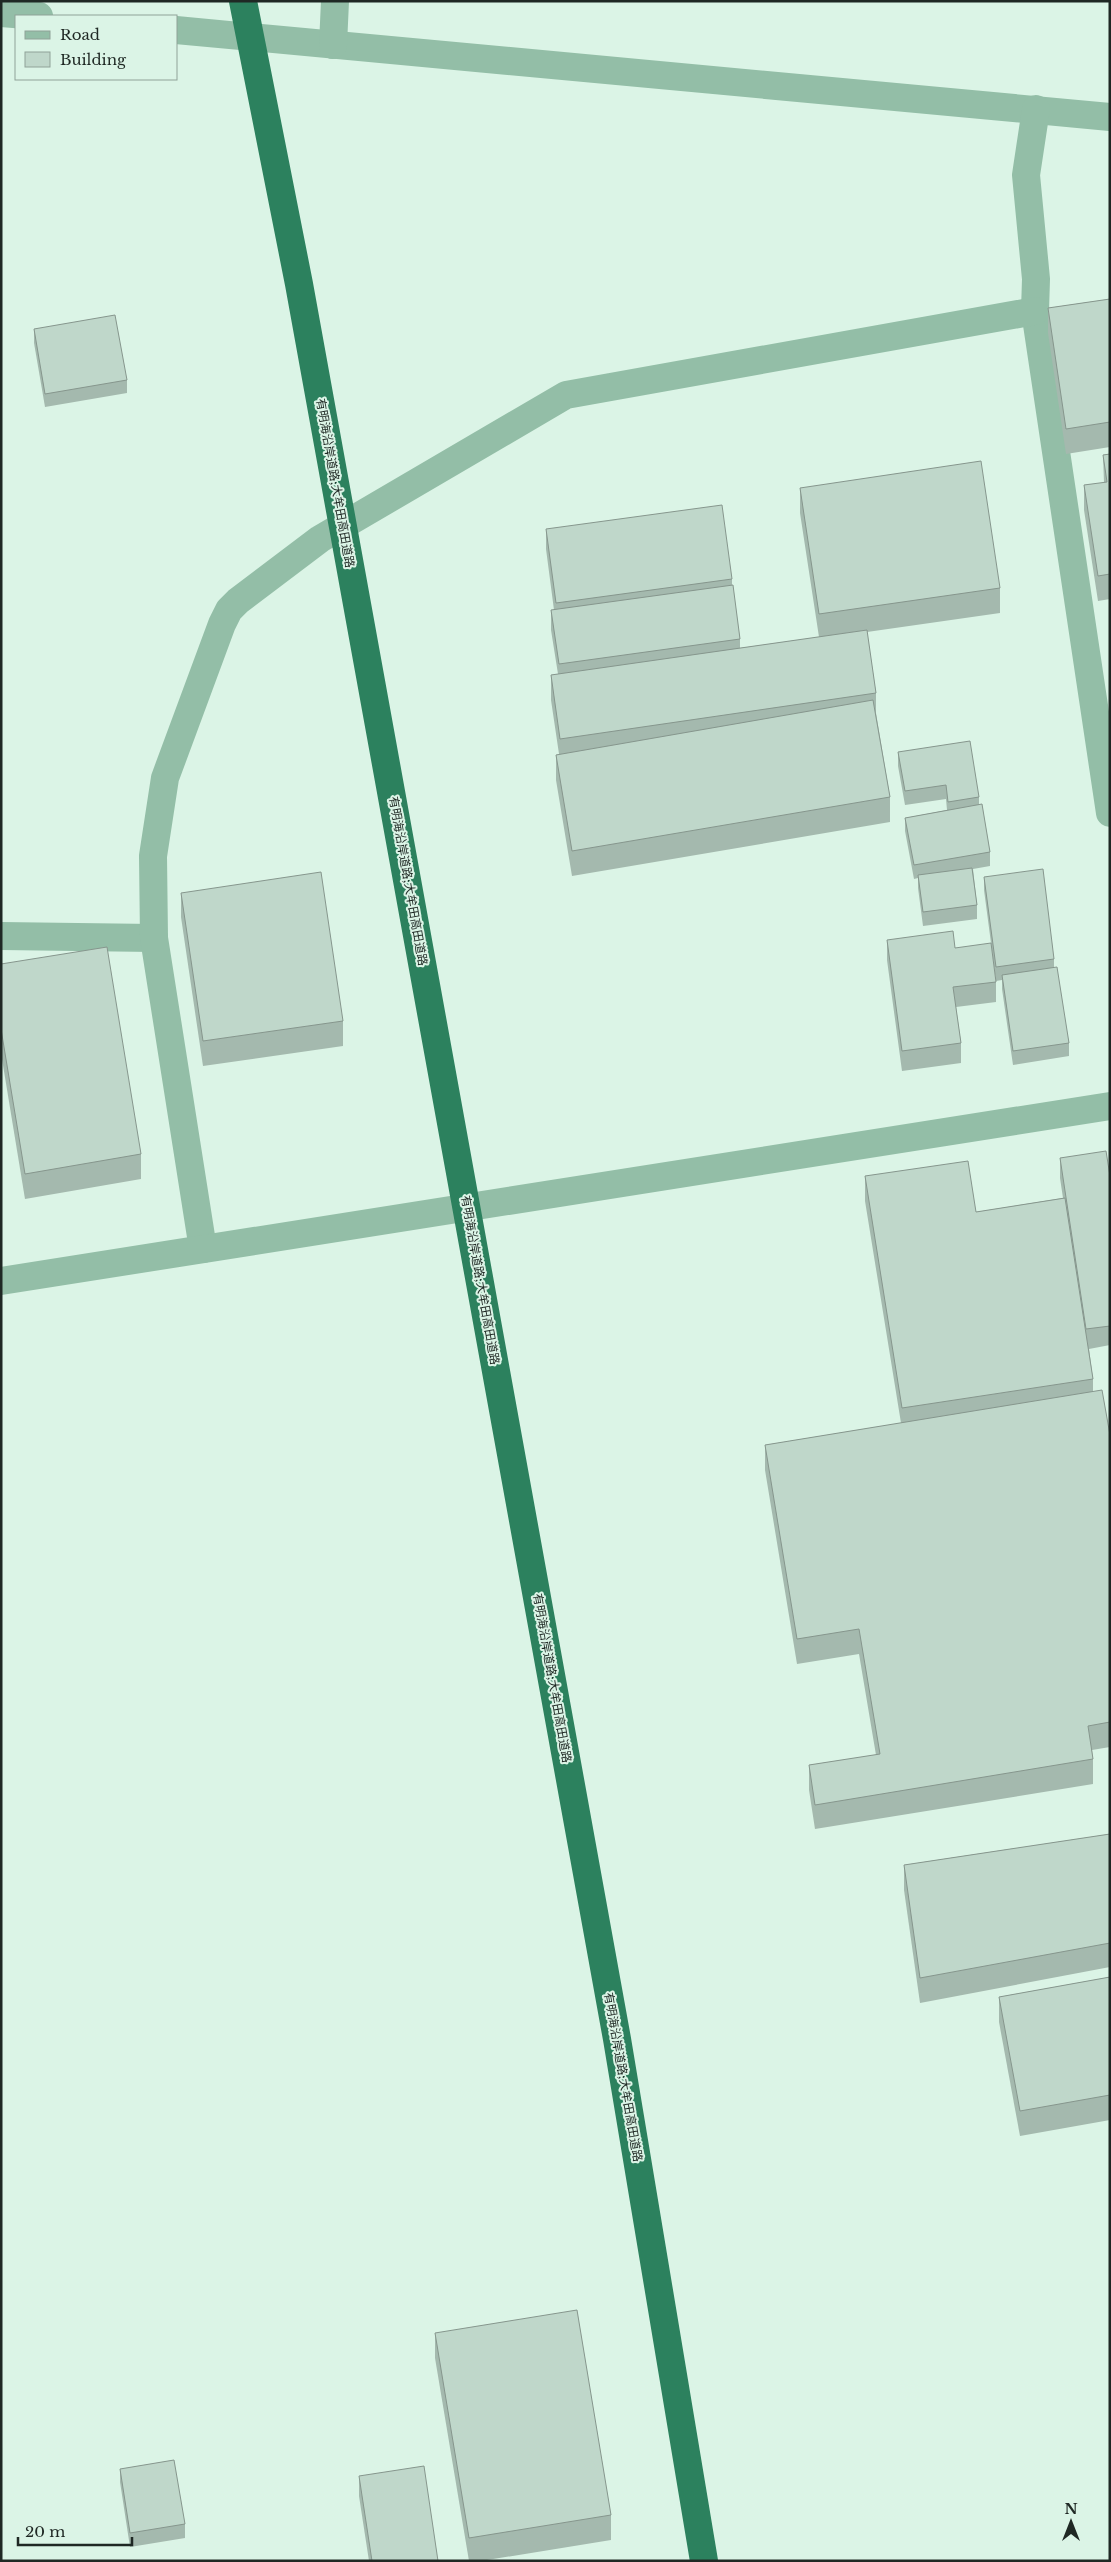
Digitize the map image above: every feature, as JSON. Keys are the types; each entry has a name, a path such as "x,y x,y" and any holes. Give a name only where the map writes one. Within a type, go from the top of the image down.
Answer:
{"highway":[{"name":"有明海沿岸道路;大牟田高田道路","path":"243,1 301,294 615,2030 704,2561"}],"street":[{"path":"333,45 335,1"},
{"path":"1,13 26,15"},
{"path":"178,30 1110,117"},
{"path":"1036,109 1026,175 1036,279 1035,311 1110,813"},
{"path":"203,1249 154,938 153,856 165,778 222,624 229,610 238,601 320,540 566,395 1035,311"},
{"path":"1,936 154,938"},
{"path":"1,1281 1110,1106"}],"building":[{"path":"1110,299 1110,422 1066,429 1048,308"},
{"path":"115,315 127,380 45,394 34,329"},
{"path":"1110,454 1110,574 1098,576 1084,485 1107,482 1103,455"},
{"path":"981,461 1000,588 819,614 800,488"},
{"path":"722,505 732,579 556,603 546,529"},
{"path":"733,585 740,639 559,664 551,610"},
{"path":"867,630 876,693 560,739 551,675"},
{"path":"873,700 890,797 572,851 556,755"},
{"path":"970,741 979,797 948,802 946,785 905,791 898,752"},
{"path":"982,804 990,852 914,865 905,818"},
{"path":"972,868 977,905 923,912 918,875"},
{"path":"1043,869 1054,959 996,967 984,877"},
{"path":"321,872 343,1021 203,1041 181,893"},
{"path":"953,931 955,948 991,943 996,982 953,987 961,1043 902,1051 887,940"},
{"path":"107,947 141,1154 25,1174 1,1029 1,964"},
{"path":"1057,967 1069,1043 1013,1051 1002,975"},
{"path":"1106,1151 1110,1176 1110,1326 1086,1329 1060,1158"},
{"path":"968,1161 976,1212 1065,1198 1093,1379 902,1408 865,1176"},
{"path":"1102,1390 1110,1435 1110,1722 1088,1726 1093,1759 815,1805 809,1765 880,1754 859,1629 797,1639 765,1445"},
{"path":"1110,1834 1110,1943 920,1978 904,1865"},
{"path":"1110,1977 1110,2095 1020,2111 999,1997"},
{"path":"577,2310 611,2515 469,2538 435,2333"},
{"path":"174,2460 185,2524 130,2533 120,2469"},
{"path":"424,2466 438,2561 372,2561 359,2476"}]}
